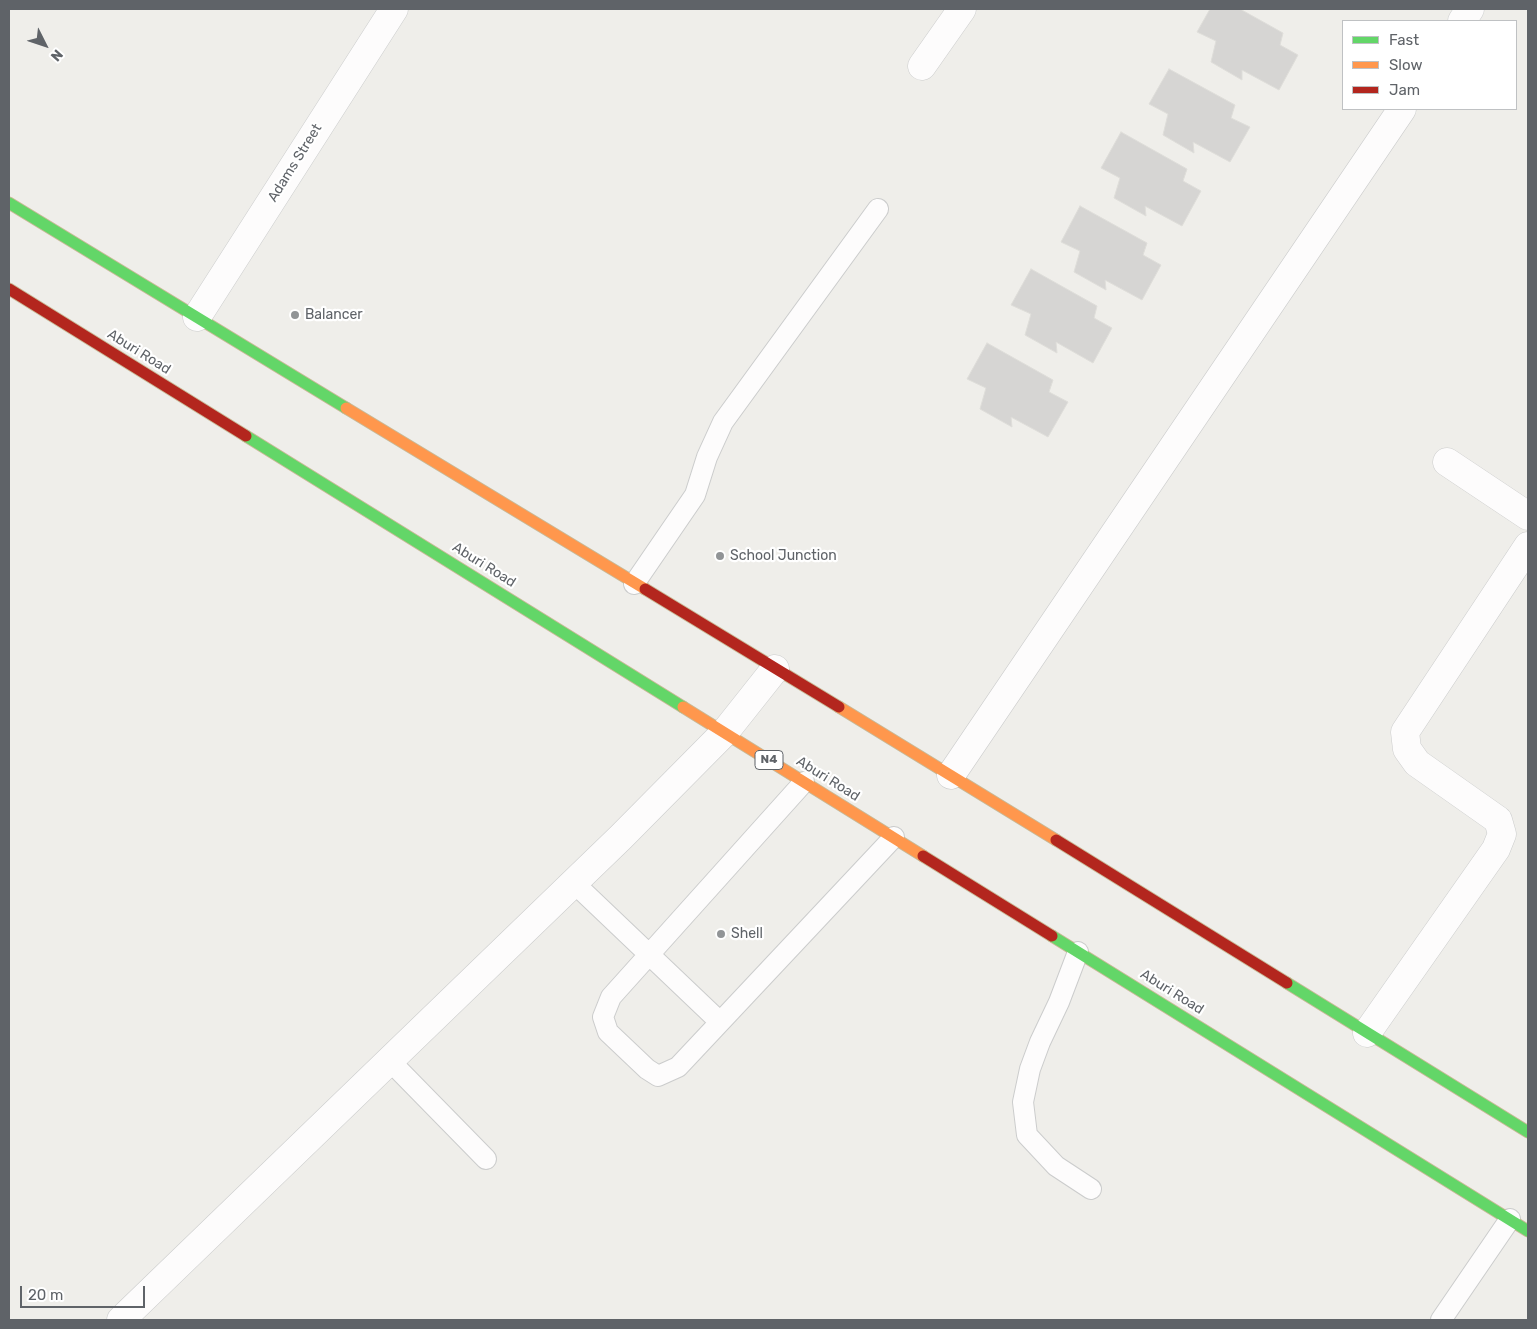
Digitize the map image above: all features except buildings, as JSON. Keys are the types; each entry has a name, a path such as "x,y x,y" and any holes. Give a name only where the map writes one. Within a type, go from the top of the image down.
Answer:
{"highway":[{"path":"9,203 951,776 1528,1132"},
{"name":"Aburi Road","path":"9,290 1528,1231"}],"street":[{"name":"Adams Street","path":"196,317 394,9"},
{"path":"922,66 962,9"},
{"path":"1463,20 1470,9"},
{"path":"951,776 1401,110"},
{"path":"1447,462 1528,516"},
{"path":"1367,1033 1496,849 1502,834 1498,820 1417,762 1408,748 1405,732 1528,546"},
{"path":"126,1318 621,836 725,732 775,669"}],"lane":[{"path":"634,584 695,495 707,457 722,422 878,209"},
{"path":"804,782 611,997 603,1017 608,1032 647,1069 658,1076 678,1067 894,837"},
{"path":"573,882 720,1022"},
{"path":"1078,952 1059,1002 1033,1060 1023,1102 1027,1135 1056,1166 1091,1189"},
{"path":"389,1060 486,1159"},
{"path":"1441,1320 1510,1219"}],"traffic: fast":[{"path":"9,203 346,408"},
{"path":"246,436 683,707"},
{"path":"1052,936 1528,1231"},
{"path":"1287,983 1528,1132"}],"traffic: slow":[{"path":"346,408 645,589"},
{"path":"683,707 923,856"},
{"path":"839,707 1056,840"}],"traffic: jam":[{"path":"9,289 246,436"},
{"path":"645,589 839,707"},
{"path":"1056,840 1287,983"},
{"path":"923,856 1052,936"}],"place":[{"name":"Balancer","path":"295,315"},
{"name":"School Junction","path":"720,556"},
{"name":"Shell","path":"721,934"}]}
